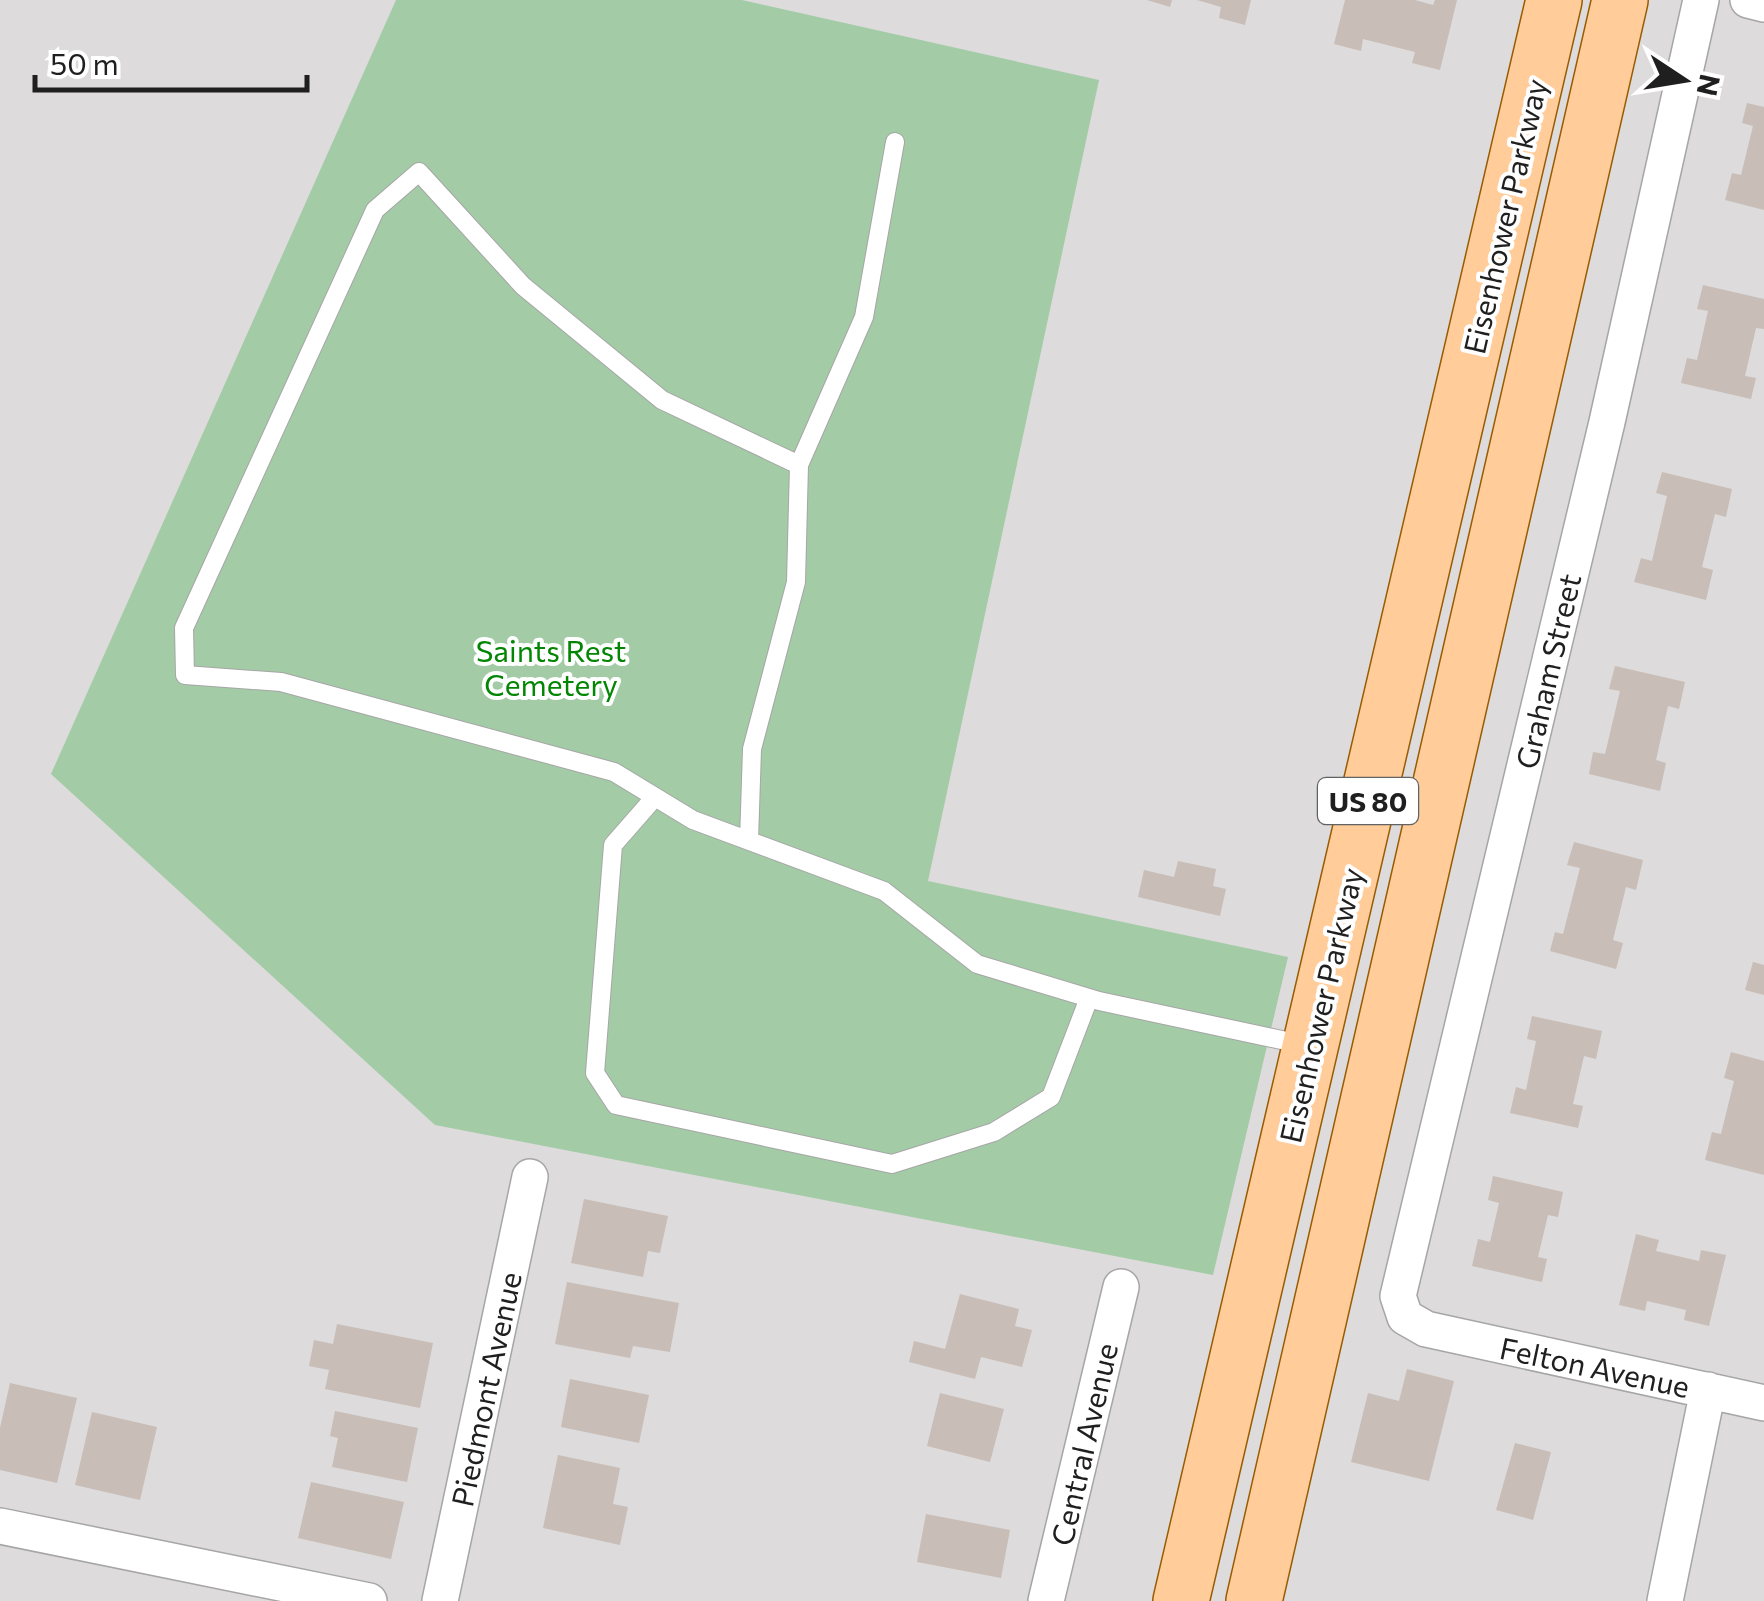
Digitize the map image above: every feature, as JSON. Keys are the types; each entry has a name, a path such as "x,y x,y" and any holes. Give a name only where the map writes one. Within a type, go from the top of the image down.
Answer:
{"main road":[{"name":"Eisenhower Parkway","path":"1182,1601 1554,0"},
{"name":"US 80","path":"1254,1601 1605,14"}],"street":[{"name":"Graham Street","path":"1426,1329 1406,1316 1398,1296 1607,422 1701,0"},
{"path":"1748,0 1764,4"},
{"name":"Piedmont Avenue","path":"440,1601 530,1177"},
{"name":"Central Avenue","path":"1046,1601 1121,1287"},
{"name":"Felton Avenue","path":"1426,1329 1764,1402"},
{"path":"1665,1601 1708,1390"},
{"path":"0,1526 369,1601"}],"lane":[{"path":"750,841 752,749 796,582 799,466 864,317 896,142"},
{"path":"799,466 662,400 522,286 419,172 375,210 184,628 184,675 281,682 614,772 693,820 884,891 977,964 1089,998 1311,1046"},
{"path":"654,796 613,844 595,1073 616,1105 892,1164 994,1132 1051,1097 1089,998"}],"shaded area":[{"path":"0,0 1764,0 1764,1601 0,1601"}],"green space":[{"name":"Saints Rest Cemetery","path":"396,0 742,0 1099,80 928,881 1288,957 1213,1275 435,1125 51,774"}],"building":[{"path":"1147,0 1172,0 1170,7"},
{"path":"1197,0 1251,0 1245,25 1219,18 1221,7"},
{"path":"1345,0 1415,0 1433,5 1435,0 1457,0 1440,70 1412,63 1415,52 1363,39 1361,51 1334,44"},
{"path":"1747,103 1764,107 1764,210 1725,200 1732,173 1741,175 1753,126 1742,123"},
{"path":"1703,285 1764,299 1764,329 1756,328 1745,376 1756,378 1751,399 1681,383 1687,358 1697,360 1708,311 1697,309"},
{"path":"1662,472 1732,489 1726,517 1715,514 1702,567 1713,570 1706,600 1634,582 1641,558 1652,561 1667,496 1656,493"},
{"path":"1615,666 1685,682 1679,709 1668,706 1656,760 1666,763 1660,791 1589,774 1593,752 1605,754 1620,691 1609,689"},
{"path":"1574,842 1643,860 1636,890 1626,887 1613,940 1623,943 1616,969 1550,951 1555,932 1563,934 1580,868 1567,865"},
{"path":"1178,861 1216,869 1213,886 1226,889 1220,916 1138,897 1144,870 1174,877"},
{"path":"1753,962 1764,965 1764,995 1745,990"},
{"path":"1532,1016 1602,1031 1596,1059 1584,1056 1573,1104 1583,1106 1578,1128 1510,1113 1516,1087 1526,1090 1536,1041 1527,1039"},
{"path":"1731,1052 1764,1061 1764,1175 1705,1160 1712,1132 1721,1134 1734,1081 1724,1078"},
{"path":"1493,1176 1563,1192 1558,1217 1548,1215 1538,1257 1547,1259 1542,1282 1472,1266 1478,1239 1490,1242 1499,1203 1488,1200"},
{"path":"584,1199 668,1216 660,1253 648,1251 643,1277 571,1263"},
{"path":"1636,1234 1659,1240 1656,1251 1699,1261 1701,1250 1726,1255 1709,1326 1684,1320 1686,1310 1647,1301 1645,1311 1619,1305"},
{"path":"567,1282 679,1303 670,1352 633,1346 630,1358 555,1344"},
{"path":"960,1294 1019,1309 1015,1326 1032,1330 1022,1367 981,1357 975,1379 909,1362 914,1341 945,1349"},
{"path":"337,1324 433,1343 420,1408 325,1389 329,1370 309,1366 314,1340 333,1344"},
{"path":"1407,1369 1454,1381 1429,1481 1351,1462 1368,1393 1399,1401"},
{"path":"570,1379 649,1395 639,1443 561,1427"},
{"path":"10,1383 77,1398 57,1483 0,1470 0,1428"},
{"path":"940,1393 1004,1409 990,1462 927,1446"},
{"path":"335,1411 418,1428 407,1482 332,1467 338,1438 330,1436"},
{"path":"92,1412 157,1427 140,1500 75,1485"},
{"path":"1515,1443 1551,1452 1533,1520 1496,1510"},
{"path":"558,1455 620,1468 613,1504 628,1507 620,1545 543,1528"},
{"path":"311,1482 404,1502 391,1559 298,1538"},
{"path":"926,1514 1010,1530 1001,1578 917,1562"}]}
